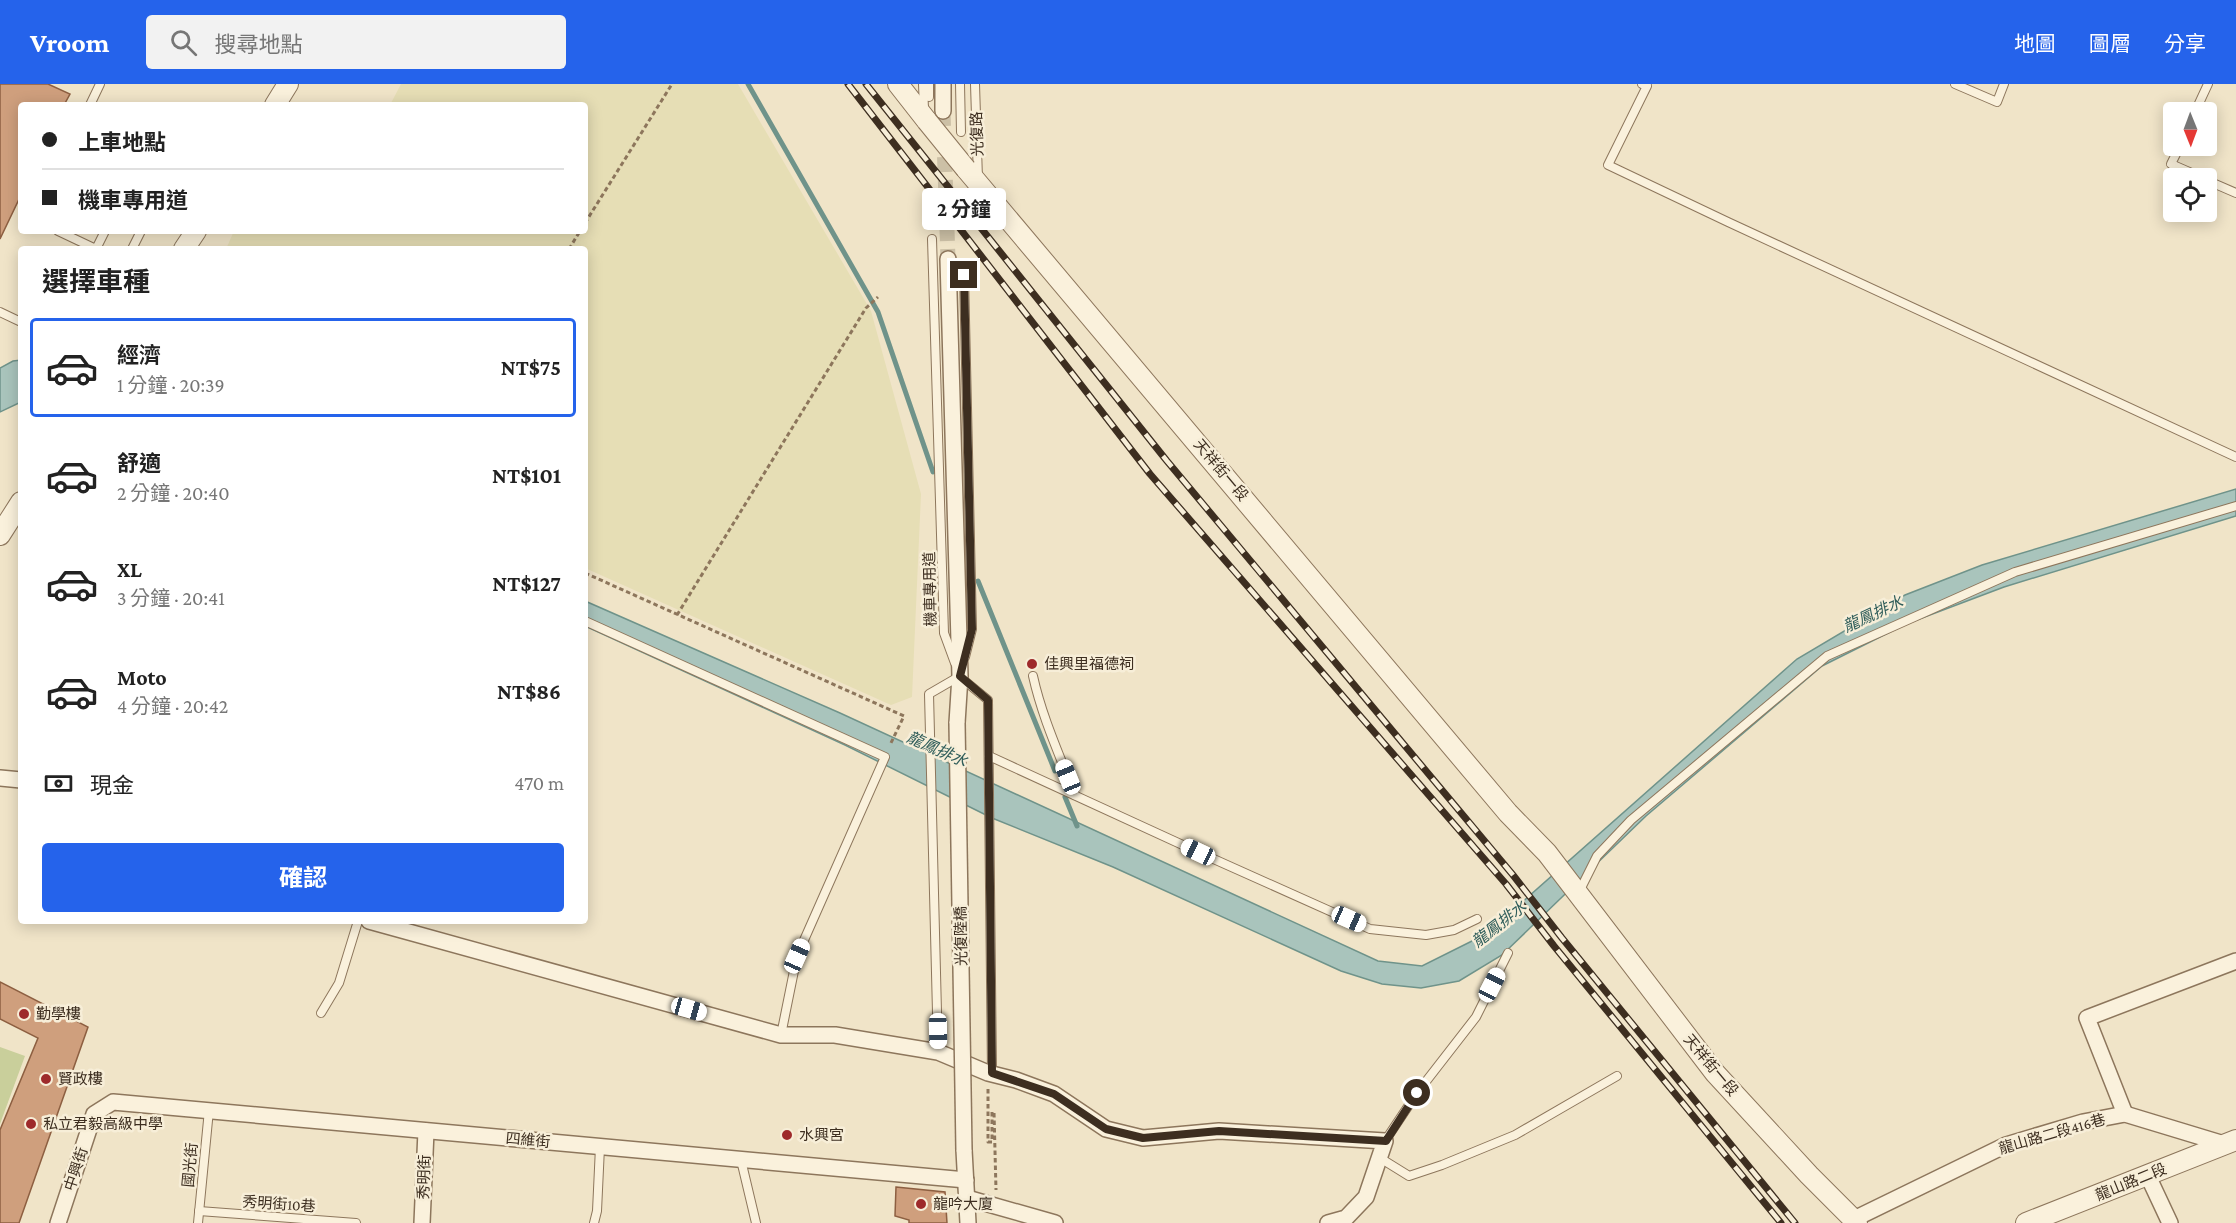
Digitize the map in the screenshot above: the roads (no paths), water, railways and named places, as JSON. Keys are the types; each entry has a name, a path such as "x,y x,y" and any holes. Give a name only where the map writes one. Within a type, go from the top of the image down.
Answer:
{"street":[{"path":"277,102 288,84"},
{"name":"天祥街一段","path":"898,84 931,117 972,176 1508,813 1547,853 1714,1073 1809,1175 1856,1221"},
{"path":"931,117 943,84"},
{"path":"948,259 960,676"},
{"path":"0,535 18,507"},
{"name":"光復陸橋","path":"960,676 957,723 966,1180"},
{"path":"0,778 18,780"},
{"path":"380,924 781,1035 835,1035 938,1052 990,1073 1054,1094 1106,1129 1143,1138 1219,1131 1386,1141 1366,1197 1346,1218 1328,1223"},
{"path":"2125,1114 2087,1018 2236,962"},
{"name":"四維街","path":"94,1114 112,1102 966,1180"},
{"name":"中興街","path":"58,1223 94,1114"},
{"name":"龍山路二段416巷","path":"1856,1221 2006,1145 2084,1122 2125,1114 2230,1142"},
{"name":"秀明街","path":"423,1223 426,1131"},
{"name":"龍山路二段","path":"2026,1223 2230,1142"},
{"path":"2148,1176 2170,1223"},
{"path":"966,1180 968,1223"},
{"path":"967,1198 1055,1223"}],"lane":[{"path":"91,102 100,84"},
{"path":"923,84 931,117"},
{"path":"929,84 929,98"},
{"path":"960,84 961,132"},
{"name":"光復路","path":"972,176 975,84"},
{"path":"1641,84 1647,86 1608,165 2236,456"},
{"path":"1955,84 1997,102 2004,84"},
{"path":"2200,102 2208,84"},
{"path":"2176,156 2172,164 2181,168"},
{"path":"2217,184 2236,193"},
{"path":"66,234 90,246"},
{"name":"機車專用道","path":"932,239 944,633 960,676"},
{"path":"938,1052 929,694 960,676 972,629 964,275"},
{"path":"0,312 18,321"},
{"path":"1578,894 1598,856 1631,820 1827,656 2015,572 2236,506"},
{"path":"588,622 885,757 797,956 781,1035"},
{"path":"960,676 988,700 992,932 990,1073"},
{"path":"1033,676 1053,741 1076,795"},
{"path":"989,756 1370,928 1426,935 1454,930 1477,918"},
{"path":"321,1013 339,983 357,924"},
{"path":"1386,1141 1417,1093 1476,1017 1509,953"},
{"path":"1380,1158 1409,1176 1442,1165 1515,1135 1617,1076"},
{"name":"國光街","path":"198,1223 208,1110"},
{"path":"594,1223 597,1211 600,1147"},
{"path":"741,1160 756,1223"},
{"name":"秀明街10巷","path":"199,1211 356,1223"}],"water":[{"path":"18,360 18,403 0,412 0,368"},
{"name":"龍鳳排水","path":"2236,489 2236,516 2004,587 1906,624 1822,666 1646,816 1502,955 1459,981 1421,988 1382,984 1341,971 1113,867 992,818 845,745 588,627 588,602 840,713 1378,961 1422,966 1486,934 1797,659 1905,595 1982,565"}],"waterway":[{"path":"748,84 878,312 933,472"},
{"path":"978,581 1055,771"},
{"path":"1065,797 1077,826"}],"tunnel":[{"path":"943,111 948,259"}],"railway":[{"path":"848,84 1150,474 1506,884 1781,1223"},
{"path":"866,84 1167,461 1513,875 1795,1223"}],"place":[{"name":"佳興里福德祠","path":"1032,664"},
{"name":"勤學樓","path":"24,1014"},
{"name":"賢政樓","path":"46,1079"},
{"name":"私立君毅高級中學","path":"31,1124"},
{"name":"水興宮","path":"787,1135"},
{"name":"龍吟大廈","path":"921,1204"}]}
